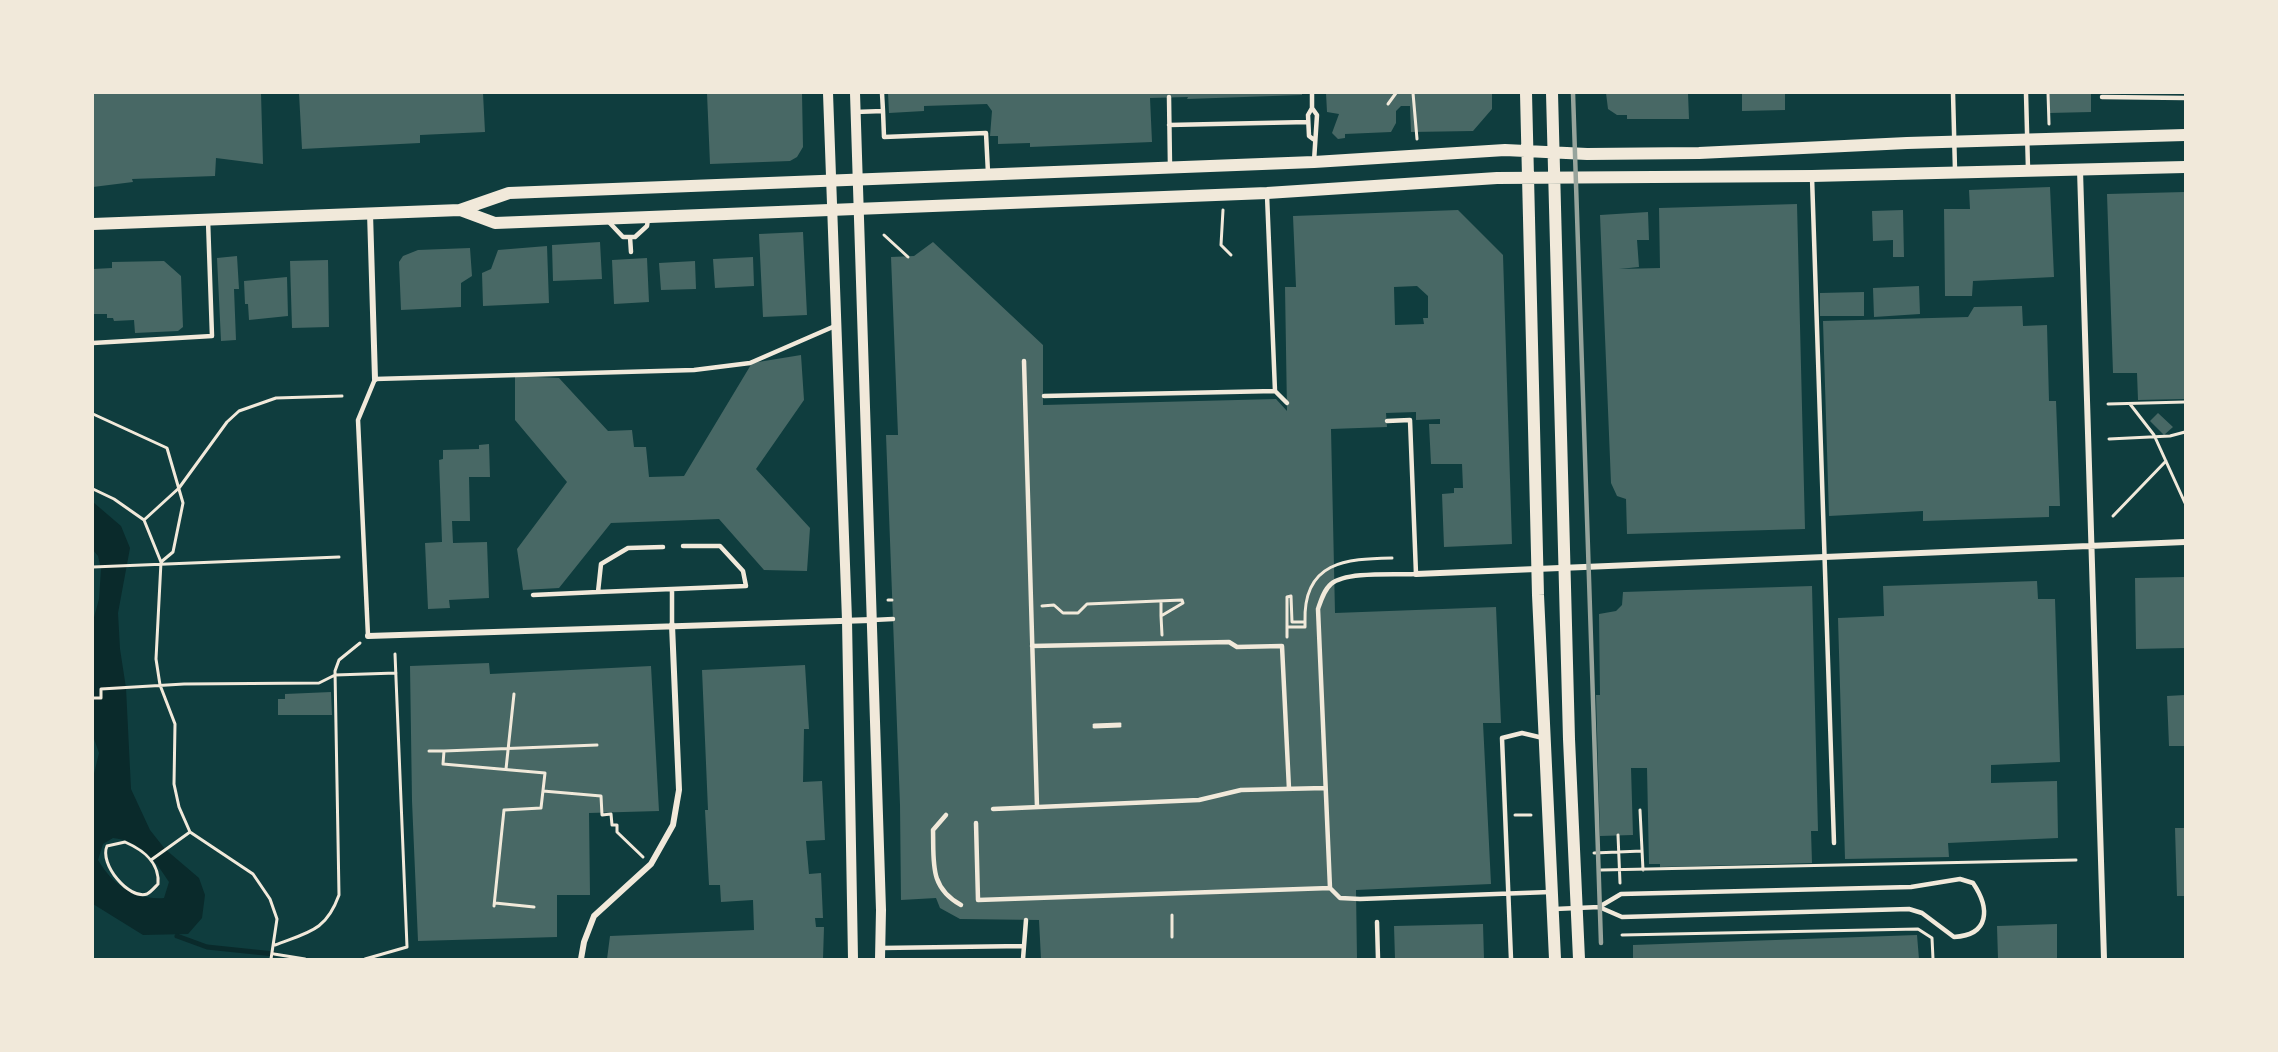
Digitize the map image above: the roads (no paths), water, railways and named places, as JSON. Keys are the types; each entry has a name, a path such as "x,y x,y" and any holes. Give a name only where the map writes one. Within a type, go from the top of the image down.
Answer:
{"main road":[{"path":"1526,93 1543,738 1555,959"},
{"path":"1552,93 1570,787 1579,959"},
{"path":"93,224 460,210 509,193 1314,162 1528,151 1699,153 1954,141 2185,135"},
{"path":"460,210 495,223 1267,193 1529,178 1812,176 2185,166"}],"street":[{"path":"828,93 830,209 847,620 853,959"},
{"path":"855,93 880,953"},
{"path":"2080,170 2104,959"},
{"path":"370,213 375,379"},
{"path":"1416,574 2185,542"},
{"path":"368,636 871,620"},
{"path":"581,959 584,942 594,916 651,864 673,825 678,808 672,625"}],"lane":[{"path":"882,93 884,137 986,133 988,174"},
{"path":"1312,93 1308,136 1313,139"},
{"path":"1953,93 1955,173"},
{"path":"2026,93 2028,171"},
{"path":"2102,97 2160,95 2185,98"},
{"path":"1169,97 1170,166"},
{"path":"1312,108 1317,115 1317,136 1313,139 1314,162"},
{"path":"855,112 883,111"},
{"path":"1169,125 1308,122"},
{"path":"1812,176 1834,843"},
{"path":"1267,193 1275,391 1287,403"},
{"path":"606,218 623,237 635,237 646,226 649,216"},
{"path":"93,343 212,336 208,220"},
{"path":"630,237 631,252"},
{"path":"368,636 358,420 375,379 693,370 750,363 836,326"},
{"path":"1024,361 1037,807"},
{"path":"1044,396 1275,391"},
{"path":"1387,421 1410,420 1416,574 1345,577 1332,584 1322,597 1318,609 1330,888 1340,898 1360,899 1553,892"},
{"path":"533,595 746,586 743,571 720,546 683,546"},
{"path":"597,592 601,564 628,548 663,547"},
{"path":"672,589 672,625"},
{"path":"871,620 893,619"},
{"path":"1032,646 1229,642 1237,647 1282,646 1289,789"},
{"path":"1511,959 1510,894 1505,864 1502,738 1522,733 1543,738"},
{"path":"993,809 1199,800 1241,790 1325,788"},
{"path":"946,815 933,831 935,873 946,896 961,905"},
{"path":"976,823 978,900 1330,888"},
{"path":"1553,909 1599,907 1622,917 1909,909 1922,913 1954,937 1969,937 1978,931 1983,920 1983,897 1973,883 1960,879 1911,887 1621,894 1599,907"},
{"path":"1023,959 1026,920"},
{"path":"1377,922 1378,959"},
{"path":"880,953 924,947 1024,946"}],"water":[{"path":"93,502 121,526 130,548 118,613 120,649 126,688 131,789 150,830 165,849 199,878 205,895 202,918 188,934 143,935 93,904 93,778 99,753 93,736 93,621 99,599 101,569 98,556 93,550","holes":["113,838 139,847 164,874 169,882 164,898 143,896 125,889 104,869 98,860 103,844"]}],"waterway":[{"path":"177,936 207,947 274,954"}],"railway":[{"path":"1573,93 1601,943"}]}
